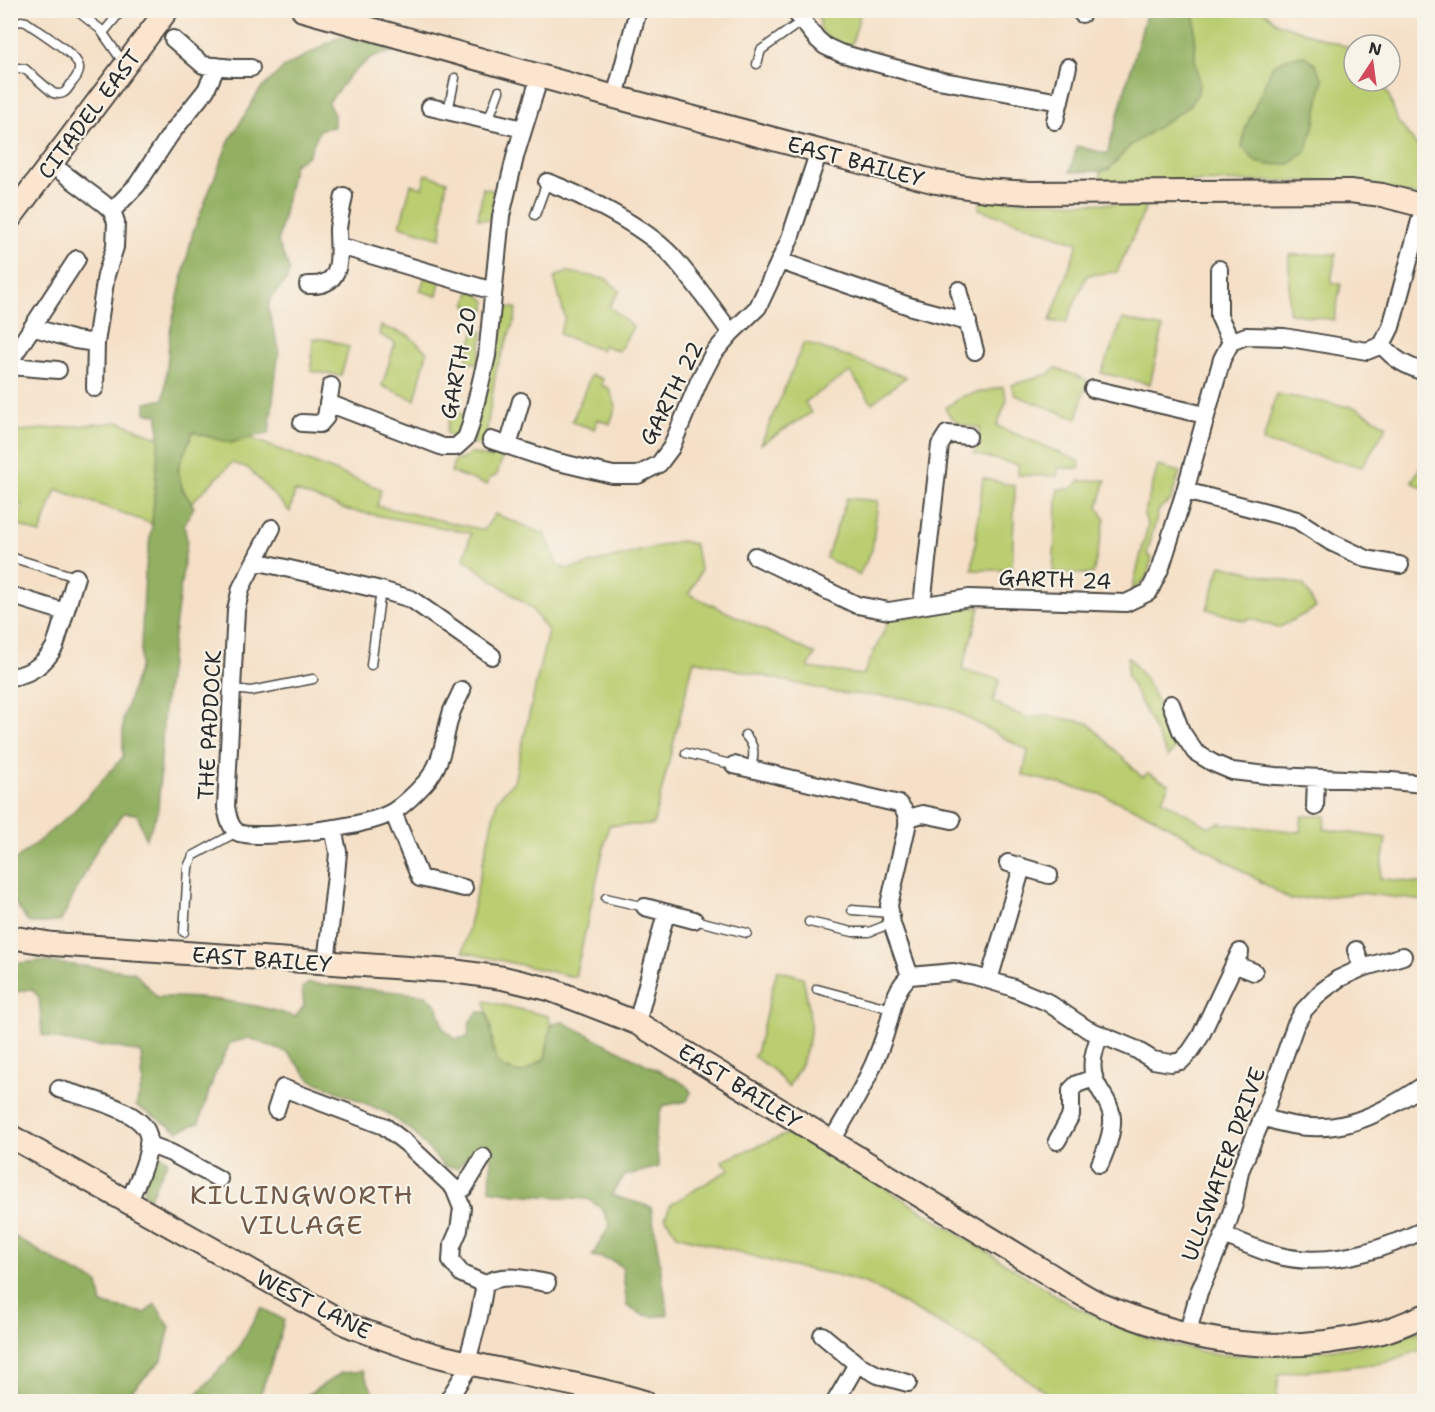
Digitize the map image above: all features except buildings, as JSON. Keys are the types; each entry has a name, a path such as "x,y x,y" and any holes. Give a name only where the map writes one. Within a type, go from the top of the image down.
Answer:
{"street":[{"name":"CITADEL EAST","path":"10,218 167,10"},
{"name":"EAST BAILEY","path":"303,10 615,97 936,182 985,190 1030,193 1350,191 1382,195 1424,206"},
{"path":"615,97 638,10"},
{"path":"798,16 825,46 840,53 938,80 1060,102"},
{"path":"174,39 203,65 251,68"},
{"path":"112,212 137,185 170,135 206,90 217,66"},
{"path":"1055,121 1068,67"},
{"name":"GARTH 20","path":"328,403 443,447 456,447 466,438 487,356 501,216 540,76"},
{"path":"430,107 524,129"},
{"name":"GARTH 22","path":"491,440 554,461 613,475 638,475 659,464 671,448 713,354 758,307 789,241 819,151"},
{"path":"51,164 112,212 116,222 115,247 105,275 96,343 95,388"},
{"name":"GARTH 22","path":"547,182 571,190 648,234 670,254 731,333"},
{"path":"308,285 320,285 333,277 339,266 338,229 344,196"},
{"path":"1219,269 1219,316 1232,342 1246,336 1284,337 1367,351 1382,345 1391,327 1424,206"},
{"name":"GARTH 20","path":"340,246 493,291"},
{"path":"10,361 77,259"},
{"path":"780,261 902,304 968,322"},
{"path":"959,290 975,351"},
{"path":"32,327 75,340 96,343"},
{"name":"GARTH 24","path":"755,556 867,608 889,612 975,598 1126,603 1149,592 1161,567 1222,358 1232,342"},
{"path":"1382,345 1390,356 1425,372"},
{"path":"10,366 58,370"},
{"path":"302,423 320,424 326,417 331,386"},
{"path":"1093,389 1205,415"},
{"path":"508,446 521,400"},
{"path":"922,605 940,445 947,434 968,436"},
{"path":"1185,491 1297,520 1331,542 1367,559 1400,565"},
{"name":"THE PADDOCK","path":"237,832 229,821 226,807 236,610 241,588 272,528"},
{"path":"255,561 411,599 492,656"},
{"path":"10,677 25,675 50,655 76,577"},
{"path":"10,595 65,612"},
{"path":"237,832 248,836 333,828 363,823 393,812 426,782 439,762 452,712 462,690"},
{"path":"1171,704 1181,731 1194,752 1233,771 1425,784"},
{"path":"734,765 899,804 908,818 889,905 910,976"},
{"path":"1315,807 1316,778"},
{"path":"393,812 420,878 464,888"},
{"path":"908,818 923,814 952,820"},
{"path":"326,963 338,852 333,828"},
{"path":"989,980 1015,865 1050,875"},
{"path":"645,908 694,920"},
{"path":"637,1023 666,913"},
{"name":"EAST BAILEY","path":"10,938 53,944 452,971 503,978 549,989 637,1023 1100,1304 1151,1324 1187,1335 1246,1345 1329,1342 1384,1331 1425,1316"},
{"path":"1356,950 1362,968"},
{"name":"ULLSWATER DRIVE","path":"1187,1335 1199,1292 1224,1235 1234,1204 1240,1171 1304,1010 1321,992 1338,980 1362,968 1403,956"},
{"path":"831,1142 866,1084 878,1056 897,993 910,976 954,972 1011,987 1047,1002 1087,1029 1135,1049 1153,1060 1171,1063 1181,1061 1200,1037 1237,958 1254,972"},
{"path":"1100,1034 1092,1060 1094,1078 1108,1103 1112,1119 1100,1164"},
{"path":"1058,1141 1071,1114 1071,1090 1077,1084 1094,1078"},
{"path":"1263,1117 1282,1124 1308,1128 1346,1125 1381,1110 1425,1085"},
{"path":"276,1110 283,1088 384,1126 406,1143 454,1188 462,1209 459,1230 452,1246 451,1261 462,1274 485,1284"},
{"path":"59,1089 110,1097 123,1110 136,1118 146,1130 148,1144 140,1176 128,1202"},
{"name":"WEST LANE","path":"10,1136 348,1325 401,1346 644,1401"},
{"path":"148,1144 171,1153 219,1179"},
{"path":"457,1194 464,1188 483,1157"},
{"path":"1224,1235 1277,1255 1306,1260 1344,1258 1395,1244 1425,1230"},
{"path":"447,1401 469,1363 485,1284 493,1279 511,1278 547,1283"},
{"path":"822,1335 857,1364 878,1375 908,1383"},
{"path":"834,1401 857,1364"}],"lane":[{"path":"76,10 103,33 125,65"},
{"path":"103,33 122,10"},
{"path":"757,64 761,50 798,16"},
{"path":"10,24 26,22 74,57 79,74 62,94 53,93 25,69 10,67"},
{"path":"448,111 455,78"},
{"path":"488,121 499,91"},
{"path":"535,215 547,182"},
{"path":"10,557 76,577"},
{"path":"370,665 381,590"},
{"path":"232,689 251,691 313,679"},
{"path":"745,735 752,741 754,752 751,769"},
{"path":"686,753 734,765"},
{"path":"184,932 188,867 193,856 237,832"},
{"path":"606,898 645,908"},
{"path":"852,910 891,918"},
{"path":"809,922 853,932 869,932 891,918"},
{"path":"694,920 747,933"},
{"path":"817,989 892,1009"}],"green space":[{"path":"813,11 861,11 851,47 827,38 820,28 820,20"},
{"path":"1147,11 1196,11 1195,58 1199,83 1198,93 1189,106 1130,146 1109,169 1070,172 1077,146 1107,154"},
{"path":"1196,11 1264,11 1277,23 1342,45 1342,93 1387,93 1398,122 1424,154 1424,197 1336,181 1100,182 1101,171 1109,169 1130,146 1189,106 1199,83 1195,58"},
{"path":"339,37 374,43 392,52 372,57 349,76 328,103 334,115 334,127 320,129 308,156 294,164 278,242 290,271 285,282 270,299 268,309 279,349 269,433 230,443 193,432 178,468 182,489 194,507 184,525 187,540 164,708 158,811 146,839 137,814 124,813 99,845 61,921 29,923 11,897 11,864 72,813 123,757 123,718 140,665 145,574 152,524 159,438 158,415 146,413 146,403 164,399 170,331 193,232 229,141 259,91 283,68"},
{"path":"1305,56 1315,64 1323,79 1315,123 1306,152 1290,164 1271,165 1256,162 1242,147 1245,129 1273,65 1290,57"},
{"path":"426,174 447,181 441,238 400,226 411,184 422,188"},
{"path":"483,188 500,192 494,221 478,219"},
{"path":"981,199 1147,205 1117,272 1087,275 1066,323 1050,321 1078,243 979,209"},
{"path":"1336,254 1331,282 1341,284 1334,320 1289,313 1289,255"},
{"path":"568,272 607,279 620,291 609,306 633,327 619,351 603,345 601,350 559,334 565,318 554,277"},
{"path":"425,277 440,282 437,296 420,291"},
{"path":"470,291 477,293 486,301 486,310 466,306"},
{"path":"499,307 516,308 515,319 496,370 485,442 479,445 473,444"},
{"path":"1123,319 1163,328 1150,384 1101,373"},
{"path":"381,326 408,335 427,352 415,400 382,386 395,343 379,334"},
{"path":"475,330 483,332 478,364 466,361"},
{"path":"313,338 329,340 349,347 341,376 311,371"},
{"path":"804,342 906,377 872,403 850,372 805,402 811,413 761,444"},
{"path":"1056,368 1087,380 1077,419 1015,395 1011,385 1049,374"},
{"path":"591,375 603,379 601,385 609,388 616,406 610,424 598,419 594,429 572,422"},
{"path":"1003,387 1007,400 997,426 1079,461 1080,468 1058,468 1057,476 1018,475 1018,465 974,454 980,428 956,421 945,408 963,396"},
{"path":"1276,394 1357,408 1387,426 1362,467 1263,442"},
{"path":"451,412 467,415 460,433 452,438 446,432"},
{"path":"120,422 159,438 152,524 56,489 40,534 16,524 22,505 11,501 10,432"},
{"path":"193,432 230,443 250,438 381,489 377,506 484,530 495,514 545,534 558,566 569,569 680,541 694,544 701,571 689,594 815,654 808,668 863,675 890,618 917,617 971,607 980,608 962,670 1000,679 993,701 1012,712 1029,718 1045,715 1088,723 1142,777 1148,773 1169,784 1162,800 1209,827 1219,823 1300,832 1302,816 1326,816 1324,829 1386,838 1380,878 1424,884 1424,901 1361,893 1291,900 1152,816 1100,794 1023,775 1028,751 948,707 904,698 838,693 694,660 653,825 609,825 575,977 463,952 497,800 514,781 548,631 531,608 464,559 471,533 348,510 295,491 290,512 248,468 232,463 191,503 180,483 179,467"},
{"path":"470,453 491,458 493,453 503,456 497,475 489,479 487,485 451,472 454,461 463,459"},
{"path":"1424,464 1424,489 1412,482"},
{"path":"1158,466 1180,472 1171,500 1159,509 1147,554 1152,558 1148,573 1144,581 1132,590 1148,525 1144,515"},
{"path":"983,478 1015,486 1012,570 972,570"},
{"path":"1106,480 1098,507 1105,519 1093,574 1053,573 1058,489 1073,487 1079,481"},
{"path":"847,498 878,501 872,550 859,575 826,558"},
{"path":"1221,565 1304,585 1316,608 1278,628 1249,618 1245,621 1207,609"},
{"path":"1128,657 1145,678 1179,744 1168,757 1127,675"},
{"path":"40,961 134,972 157,997 227,1001 261,1007 295,1017 304,1006 302,988 309,983 426,995 438,1007 443,1028 455,1039 468,1037 470,1021 478,1012 486,1012 496,1060 500,1065 513,1071 523,1073 545,1058 551,1025 561,1021 677,1080 687,1086 691,1092 687,1101 662,1106 655,1136 659,1167 624,1176 611,1195 651,1207 668,1314 656,1317 646,1316 627,1306 622,1267 611,1260 592,1256 610,1225 602,1209 588,1199 490,1190 491,1159 485,1150 471,1152 457,1168 444,1166 413,1132 385,1112 311,1080 288,1053 249,1038 230,1043 213,1079 199,1123 178,1131 136,1106 143,1082 141,1053 115,1047 82,1045 42,1035 39,997 31,989 11,993 11,964"},
{"path":"777,970 803,977 809,1008 808,1046 788,1087 774,1071 753,1056 756,1053"},
{"path":"485,1001 548,1016 551,1025 545,1058 523,1073 504,1068 499,1064 494,1054"},
{"path":"794,1131 1075,1307 1155,1341 1217,1355 1268,1355 1347,1348 1417,1332 1424,1333 1424,1349 1383,1363 1279,1374 1276,1401 1058,1401 981,1347 868,1284 837,1275 788,1266 677,1235 665,1217 671,1204 730,1169 722,1161"},
{"path":"158,1154 168,1160 149,1199 144,1196 144,1182 153,1156"},
{"path":"10,1234 98,1283 102,1304 145,1313 155,1304 170,1327 162,1360 123,1399 115,1402 11,1401"},
{"path":"261,1308 284,1320 258,1401 191,1401 237,1350"},
{"path":"363,1371 374,1394 371,1401 293,1401 309,1394 341,1373"}],"district":[{"name":"KILLINGWORTH VILLAGE","path":"302,1210"}]}
